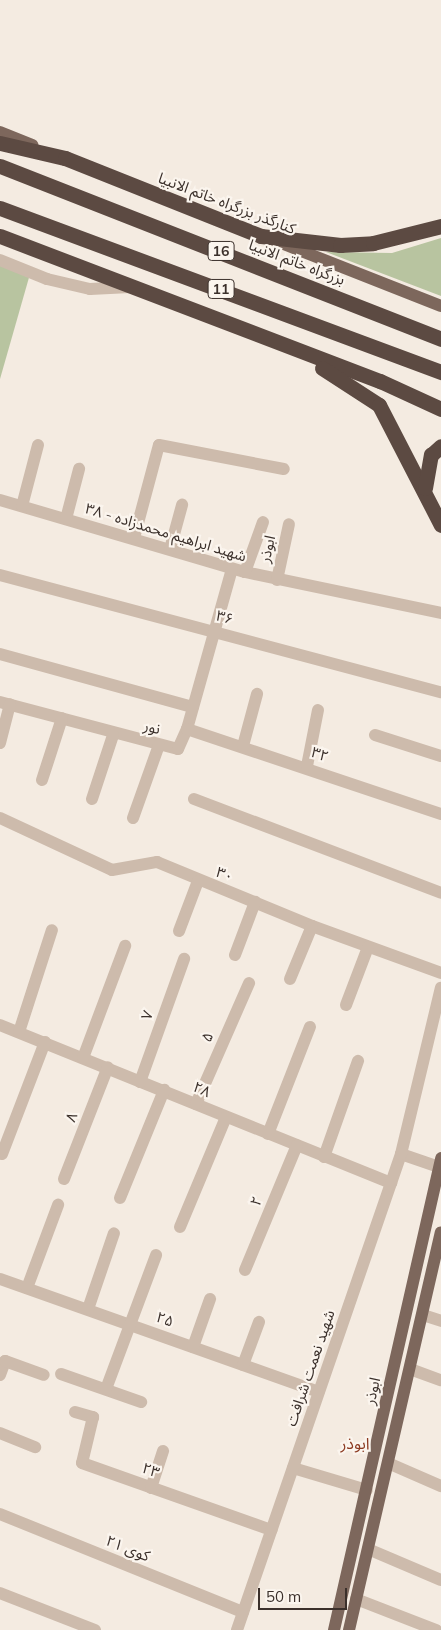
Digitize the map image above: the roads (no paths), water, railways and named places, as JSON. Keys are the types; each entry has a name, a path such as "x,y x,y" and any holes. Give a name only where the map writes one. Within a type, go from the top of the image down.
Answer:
{"highway":[{"name":"16","path":"0,143 65,158"},
{"name":"کنارگذر بزرگراه خاتم الانبیا","path":"65,158 261,236"},
{"name":"بزرگراه خاتم الانبیا","path":"0,166 441,339"},
{"name":"11","path":"0,208 441,372"},
{"path":"261,236 340,245 373,243 441,226"},
{"path":"0,236 287,346 441,408"},
{"path":"287,346 348,381 379,405 425,488 441,524"},
{"path":"425,488 431,454 441,446"}],"main road":[{"name":"کنارگذر بزرگراه خاتم الانبیا","path":"0,132 65,158"},
{"name":"کنارگذر بزرگراه خاتم الانبیا","path":"261,236 441,306"},
{"name":"ابوذر","path":"334,1630 440,1163"},
{"path":"349,1630 438,1258 441,1232"}],"street":[{"path":"0,260 47,279 90,289 134,287"},
{"path":"22,506 38,445"},
{"path":"134,538 159,445 284,469"},
{"path":"66,519 79,469"},
{"name":"شهید ابراهیم محمدزاده - ۳۸","path":"0,500 170,548 239,571 441,613"},
{"path":"170,548 182,505"},
{"name":"نور","path":"5,703 62,718 113,735 178,749 187,729 215,631 239,571 263,522"},
{"name":"ابوذر","path":"277,580 289,524"},
{"name":"۳۶","path":"0,575 441,692"},
{"path":"0,654 193,707"},
{"path":"243,746 257,694"},
{"path":"0,743 5,703"},
{"path":"307,766 318,710"},
{"path":"42,780 62,718"},
{"name":"۳۲","path":"187,729 307,766 441,814"},
{"path":"92,798 113,735"},
{"path":"375,735 441,756"},
{"path":"133,818 159,745"},
{"path":"194,800 441,893"},
{"name":"۳۰","path":"0,818 112,870 157,862 198,881 312,926 441,973"},
{"path":"179,931 198,881"},
{"path":"235,955 255,902"},
{"path":"290,979 312,926"},
{"path":"19,1032 52,930"},
{"path":"83,1058 125,946"},
{"path":"346,1005 368,947"},
{"name":"۷","path":"140,1082 184,959"},
{"name":"۵","path":"196,1104 249,983"},
{"name":"شهید نعمت شرافت","path":"237,1630 401,1154 437,1022 441,988"},
{"name":"۲۸","path":"0,1024 391,1183"},
{"path":"268,1134 310,1027"},
{"path":"2,1154 45,1042"},
{"path":"324,1157 358,1061"},
{"name":"۸","path":"64,1180 108,1067"},
{"path":"120,1198 164,1090"},
{"path":"180,1227 226,1117"},
{"name":"۲","path":"245,1270 297,1145"},
{"path":"401,1154 440,1163"},
{"path":"27,1288 58,1205"},
{"path":"88,1309 114,1233"},
{"path":"106,1389 156,1255"},
{"name":"۲۵","path":"0,1279 319,1392"},
{"path":"193,1347 210,1299"},
{"path":"423,1315 441,1320"},
{"path":"243,1365 259,1322"},
{"path":"0,1375 5,1361 44,1375"},
{"path":"410,1369 441,1380"},
{"path":"61,1374 141,1402"},
{"name":"۲۳","path":"75,1412 93,1417 82,1463 271,1530"},
{"path":"0,1433 35,1447"},
{"path":"151,1488 163,1451"},
{"path":"388,1464 441,1486"},
{"path":"293,1468 366,1490"},
{"name":"کوی ۲۱","path":"0,1514 243,1612"},
{"path":"368,1549 441,1580"},
{"path":"0,1593 95,1630"},
{"path":"356,1599 436,1630"}],"district":[{"name":"ابوذر","path":"355,1443"}]}
